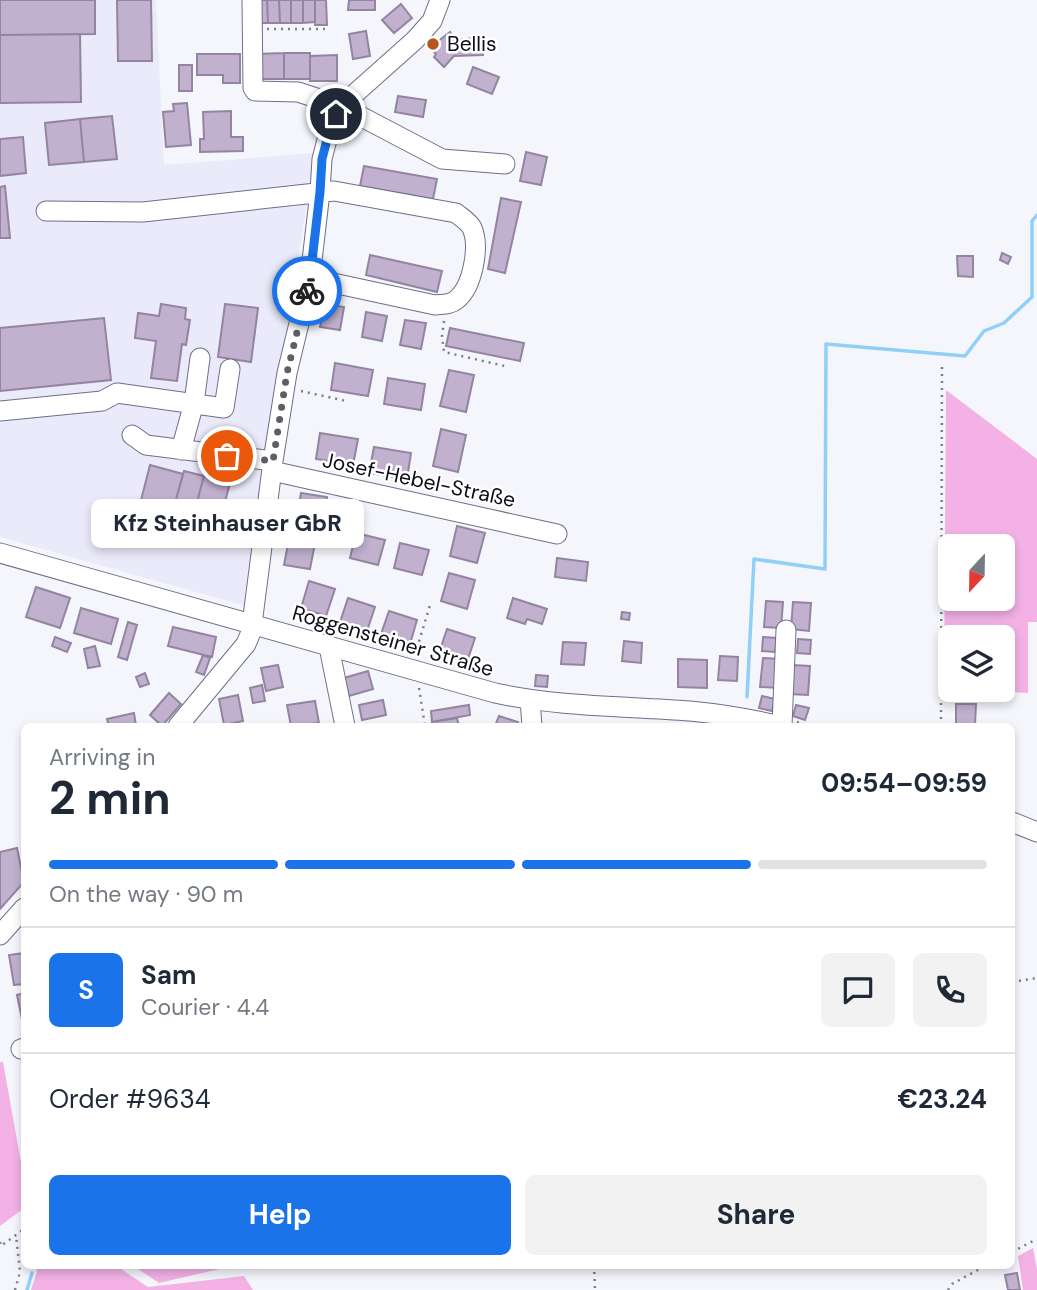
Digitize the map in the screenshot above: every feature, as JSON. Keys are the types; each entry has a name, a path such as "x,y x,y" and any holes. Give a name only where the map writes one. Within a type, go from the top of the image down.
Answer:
{"street":[{"path":"252,0 255,91 298,92 341,106 442,159 505,164"},
{"path":"196,717 246,644 253,625 272,466 287,373 310,278 322,159 330,128 341,106 415,40 432,21 440,0"},
{"path":"46,211 143,212 334,191 456,213 471,225 476,241 475,262 466,286 456,300 446,304 310,278"},
{"path":"181,450 194,403 200,358"},
{"path":"0,411 102,401 117,393 224,408 230,369"},
{"name":"Josef-Hebel-Straße","path":"132,435 146,445 272,466 557,534"},
{"name":"Roggensteiner Straße","path":"0,553 329,647 415,666 495,693 530,701 693,719 748,719 782,723"},
{"path":"782,723 786,630"},
{"path":"329,647 344,723"},
{"path":"530,701 532,723"},
{"path":"1015,823 1037,832"},
{"path":"0,935 21,911"}],"path":[{"path":"253,30 326,29"},
{"path":"446,304 442,336 444,352 509,367"},
{"path":"941,723 943,367"},
{"path":"293,390 346,401"},
{"path":"424,723 415,666 429,605"},
{"path":"1015,982 1037,978"},
{"path":"0,1242 1,1246 21,1231"},
{"path":"15,1290 20,1272 16,1235"},
{"path":"1015,1250 1037,1240"},
{"path":"594,1269 596,1290"},
{"path":"948,1290 953,1284 980,1269"}],"shaded area":[{"path":"0,0 156,0 164,165 315,153 265,465 246,606 0,537"},
{"path":"946,390 1037,459 1037,622 1028,622 1028,693 1015,692 1015,625 944,625 945,611 1015,611 1015,534 945,534"},
{"path":"0,1062 3,1062 21,1162 21,1210 0,1226"},
{"path":"1033,1248 1037,1290 1023,1290 1018,1256"},
{"path":"36,1269 121,1269 148,1287 244,1276 253,1290 31,1290"},
{"path":"138,1269 220,1269 159,1283"}],"building":[{"path":"0,0 95,0 95,34 0,35"},
{"path":"117,0 151,0 152,61 118,61"},
{"path":"256,0 267,0 268,23 256,23"},
{"path":"267,0 279,0 280,23 268,23"},
{"path":"279,0 291,0 291,23 280,23"},
{"path":"291,0 303,0 303,23 291,23"},
{"path":"303,0 315,0 315,22 303,23"},
{"path":"315,0 326,0 327,25 315,25"},
{"path":"349,0 375,0 375,10 348,10"},
{"path":"401,4 412,18 394,33 382,20"},
{"path":"366,31 370,56 353,59 349,34"},
{"path":"450,32 455,40 483,37 483,55 454,56 444,67 434,57 436,54 429,43 431,39 436,39 437,42"},
{"path":"80,34 81,102 0,103 0,35"},
{"path":"284,53 310,53 310,79 284,79"},
{"path":"284,53 284,79 256,79 256,54"},
{"path":"197,54 240,54 240,83 223,83 223,75 197,75"},
{"path":"337,55 337,81 310,81 310,56"},
{"path":"179,65 192,65 192,91 179,91"},
{"path":"473,67 499,77 492,94 467,84"},
{"path":"398,96 426,100 423,117 395,112"},
{"path":"187,103 191,145 166,147 163,112 174,111 173,104"},
{"path":"231,111 231,137 243,137 243,151 200,152 200,139 204,139 203,112"},
{"path":"112,116 117,159 84,162 80,119"},
{"path":"80,119 84,162 49,165 45,123"},
{"path":"23,137 26,173 0,176 0,139"},
{"path":"526,152 547,157 541,185 520,181"},
{"path":"364,166 437,179 433,199 360,186"},
{"path":"5,186 10,238 0,238 0,187"},
{"path":"501,198 521,202 505,273 488,269"},
{"path":"1002,253 1011,257 1008,264 1000,260"},
{"path":"370,255 442,271 437,292 366,275"},
{"path":"957,256 973,256 973,277 958,276"},
{"path":"161,304 186,308 185,319 190,320 186,345 182,344 177,381 151,378 156,341 135,338 138,313 159,316"},
{"path":"225,304 258,308 251,362 218,357"},
{"path":"325,304 344,307 340,330 320,327"},
{"path":"366,312 387,316 382,341 362,337"},
{"path":"104,318 111,380 0,391 0,328"},
{"path":"405,320 426,323 421,349 400,345"},
{"path":"450,328 524,343 520,361 446,346"},
{"path":"335,363 373,370 368,396 331,390"},
{"path":"449,370 474,375 466,412 440,406"},
{"path":"388,378 425,384 421,410 384,404"},
{"path":"441,429 466,435 458,472 433,466"},
{"path":"320,433 358,439 353,465 316,459"},
{"path":"374,447 411,453 407,479 369,473"},
{"path":"150,465 183,474 170,521 138,512"},
{"path":"184,471 204,476 191,524 171,518"},
{"path":"204,476 230,483 213,547 187,540"},
{"path":"301,493 327,497 322,528 296,523"},
{"path":"457,526 485,533 477,563 450,556"},
{"path":"356,533 385,540 378,565 350,558"},
{"path":"290,534 316,538 310,569 284,565"},
{"path":"400,543 429,550 422,575 394,568"},
{"path":"557,558 588,562 586,581 555,577"},
{"path":"449,573 475,580 467,609 441,601"},
{"path":"309,581 335,589 326,616 301,608"},
{"path":"36,587 70,598 60,628 26,617"},
{"path":"348,598 375,607 367,631 340,622"},
{"path":"513,598 547,609 542,624 527,619 525,624 507,618"},
{"path":"766,601 783,602 781,628 764,627"},
{"path":"793,602 811,603 809,631 791,629"},
{"path":"81,608 118,619 111,644 74,633"},
{"path":"389,611 417,620 410,644 381,634"},
{"path":"622,612 630,613 629,620 621,619"},
{"path":"128,622 137,625 127,660 118,657"},
{"path":"173,627 216,637 212,657 168,646"},
{"path":"447,629 475,638 467,662 439,653"},
{"path":"55,637 71,643 67,652 52,646"},
{"path":"763,637 777,638 775,652 762,651"},
{"path":"798,639 811,640 810,654 797,653"},
{"path":"624,641 642,643 641,663 622,661"},
{"path":"563,642 586,643 584,665 561,664"},
{"path":"95,646 100,666 88,668 84,649"},
{"path":"203,655 210,658 204,675 196,672"},
{"path":"720,656 738,657 737,681 718,680"},
{"path":"763,658 781,659 779,688 760,687"},
{"path":"678,659 707,660 707,688 678,687"},
{"path":"278,665 283,687 266,691 261,668"},
{"path":"792,665 810,666 808,695 789,694"},
{"path":"368,671 373,689 349,696 344,678"},
{"path":"145,673 149,684 140,687 136,677"},
{"path":"536,675 548,676 547,687 535,686"},
{"path":"262,685 265,701 253,703 250,688"},
{"path":"169,693 181,704 165,723 159,723 150,715"},
{"path":"238,695 243,721 224,723 219,699"},
{"path":"762,696 775,699 772,711 759,708"},
{"path":"383,700 386,715 362,720 359,705"},
{"path":"315,701 319,723 290,723 287,705"},
{"path":"956,704 976,704 975,723 956,723"},
{"path":"469,705 470,715 432,722 431,711"},
{"path":"796,705 809,708 805,720 793,716"},
{"path":"134,713 136,723 108,723 107,719"},
{"path":"499,716 518,722 518,723 496,723"},
{"path":"457,718 458,723 432,723"},
{"path":"17,848 21,885 0,909 0,852"},
{"path":"21,953 21,984 14,985 9,955"},
{"path":"21,994 21,1014 17,995"},
{"path":"1017,1273 1020,1290 1008,1290 1005,1275"}],"waterway":[{"path":"747,697 754,559 825,569 826,344 965,356 984,331 1004,323 1032,297 1032,221 1037,215"},
{"path":"27,1290 32,1273"}],"way so far":[{"path":"227,456 273,461 287,373 307,291"}],"place":[{"name":"Bellis","path":"433,44"},
{"name":"Kfz Steinhauser GbR","path":"227,456"}],"route":[{"path":"307,291 322,159 336,114"}]}
